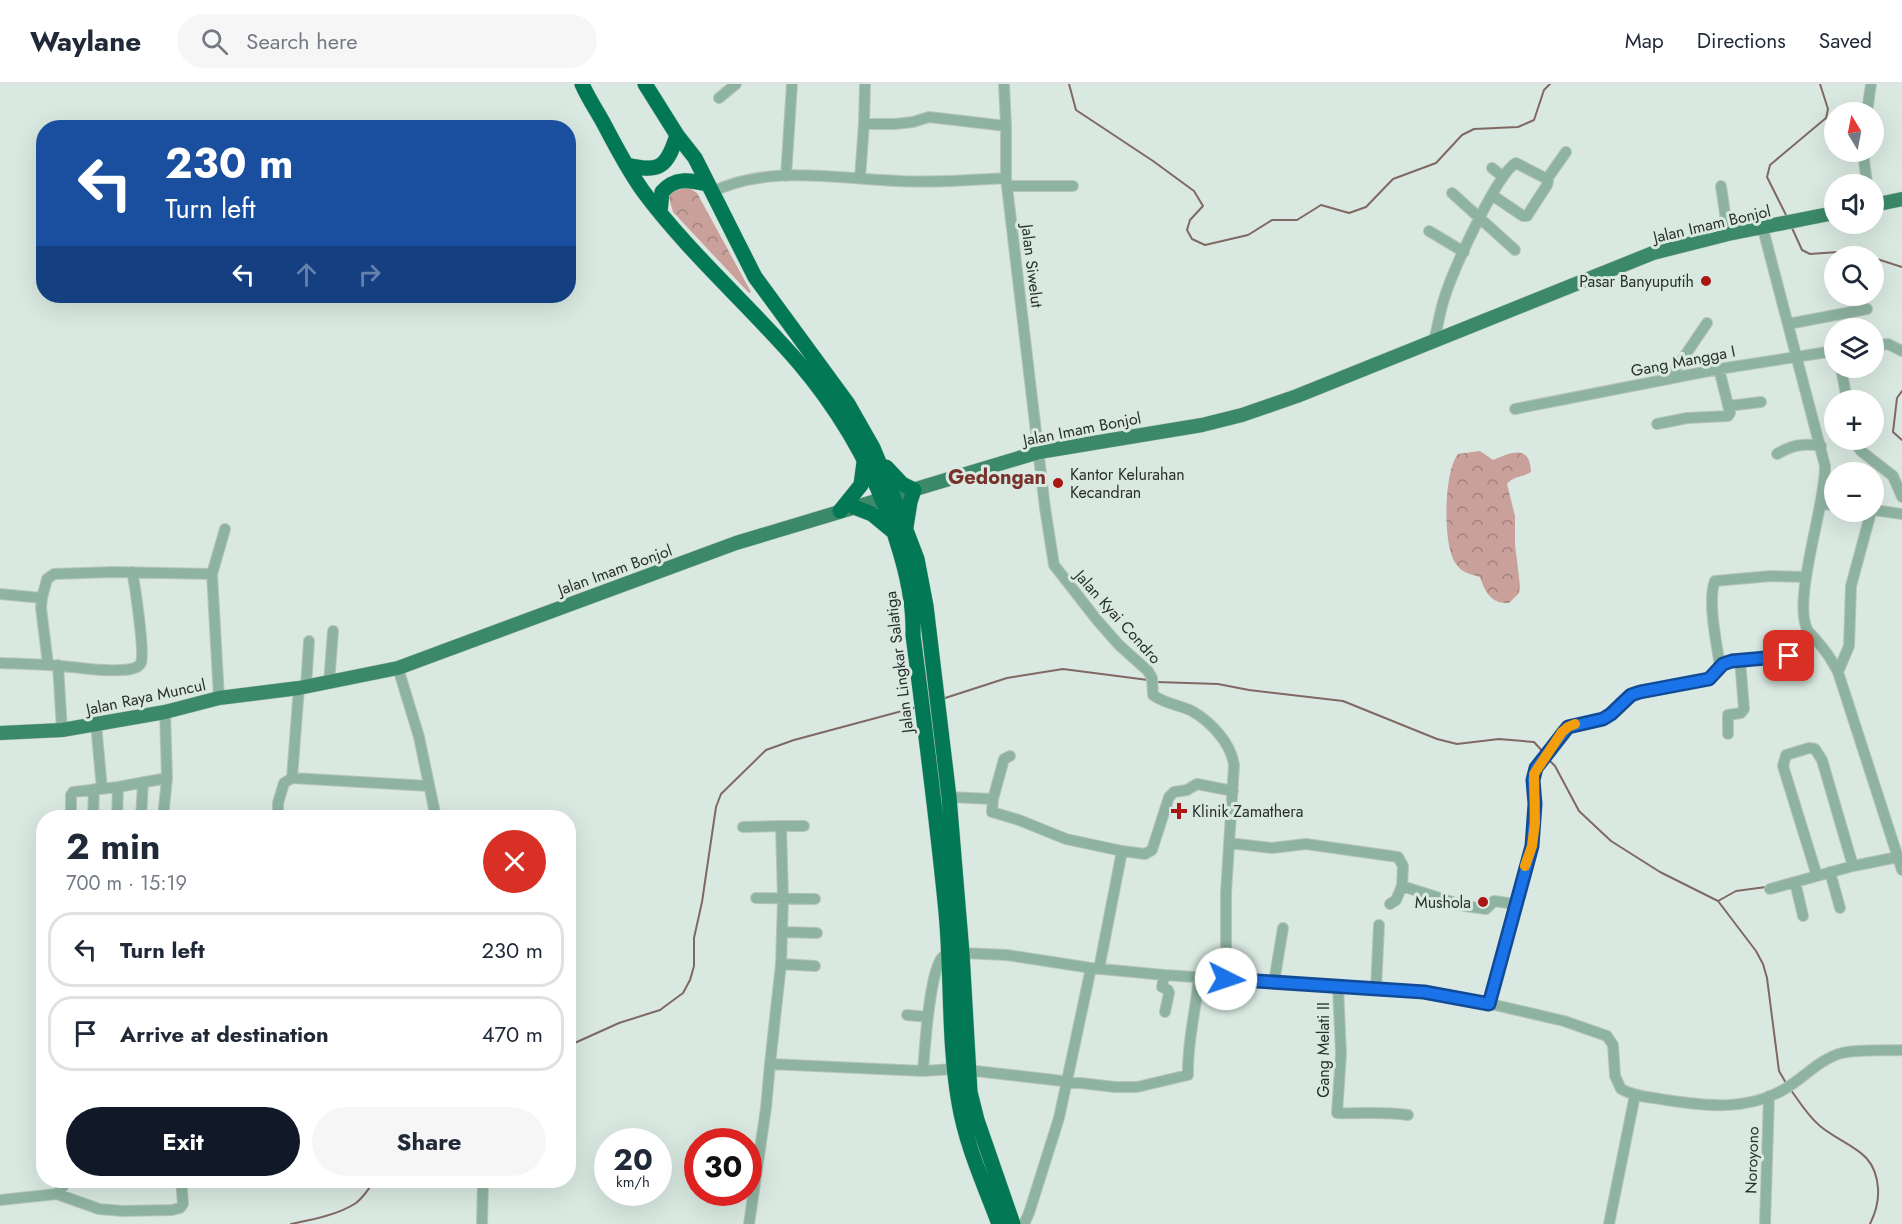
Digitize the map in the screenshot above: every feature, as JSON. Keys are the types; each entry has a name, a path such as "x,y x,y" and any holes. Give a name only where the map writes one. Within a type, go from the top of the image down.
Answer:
{"highway":[{"name":"Jalan Lingkar Salatiga","path":"582,84 627,165 660,212 799,364 869,455"},
{"name":"Jalan Lingkar Salatiga","path":"645,84 677,135 695,158 755,278 848,404 888,497 900,533 914,611 913,635 955,954"},
{"path":"627,165 652,169 659,167 672,151 677,135"},
{"path":"660,212 662,192 674,182 684,180 710,188"},
{"path":"869,455 893,477 914,490 900,533 872,514 847,509 861,485 869,455"},
{"name":"Jalan Lingkar Salatiga","path":"900,533 917,559 926,606 949,797 961,1069 959,1104 967,1139 999,1224"},
{"name":"Jalan Lingkar Salatiga","path":"961,1069 1013,1224"}],"main road":[{"path":"1884,203 1902,199"},
{"name":"Jalan Imam Bonjol","path":"303,688 398,668 736,543 1039,452 1202,425 1242,416 1653,253 1728,234 1824,215"},
{"name":"Jalan Raya Muncul","path":"0,733 62,730 165,712 219,698 303,688"}],"street":[{"path":"719,98 736,84"},
{"path":"786,176 792,84"},
{"path":"860,178 865,84"},
{"name":"Jalan Siwelut","path":"1004,84 1006,182 1039,452"},
{"path":"1869,102 1871,84"},
{"path":"864,124 895,124 929,117 1006,126"},
{"path":"1492,195 1526,217 1547,185 1547,179 1566,152"},
{"path":"1434,340 1445,296 1479,218 1503,177 1516,163 1547,179"},
{"path":"1492,168 1503,177"},
{"path":"710,188 759,177 786,176 860,178 901,182 1006,182 1073,186"},
{"path":"1721,186 1728,234"},
{"path":"1452,193 1515,250"},
{"path":"1763,229 1821,446 1825,477 1822,504 1806,577 1804,619 1808,631 1831,657 1838,672 1902,870"},
{"path":"1429,231 1464,252"},
{"path":"1788,324 1867,309"},
{"path":"1669,379 1707,323"},
{"path":"1884,345 1888,344 1902,351"},
{"name":"Gang Mangga I","path":"1515,409 1719,369 1824,354"},
{"path":"1658,424 1687,418 1728,416 1730,413 1719,369"},
{"path":"1728,405 1761,402"},
{"path":"1777,454 1791,446 1806,444 1821,446"},
{"path":"1861,450 1893,476 1902,497"},
{"name":"Jalan Kyai Condro","path":"1039,452 1054,565 1119,645 1148,671 1152,681 1152,693 1155,697 1191,711 1212,727 1232,754 1234,765 1226,893 1226,979"},
{"path":"1884,512 1899,513"},
{"path":"1838,672 1849,646 1851,586 1869,522"},
{"path":"219,698 212,574 225,529"},
{"path":"0,663 111,670 140,666 141,640 136,588 132,572"},
{"path":"62,730 53,665 41,608 47,579 54,573 212,574"},
{"path":"1720,666 1713,619 1712,588 1715,581 1771,576 1806,577"},
{"path":"0,594 42,598"},
{"path":"329,683 333,631"},
{"path":"1489,1004 1532,846 1535,804 1534,774 1562,732 1568,727 1603,719 1631,695 1709,679 1720,666 1726,663 1796,654 1805,646 1808,631"},
{"path":"292,778 309,641"},
{"path":"1728,734 1728,715 1741,713 1744,709 1740,660"},
{"path":"398,668 419,737 434,810"},
{"path":"164,810 167,778 165,712"},
{"path":"94,810 98,789 96,724"},
{"path":"1816,873 1783,766 1786,755 1809,748 1816,751 1822,760 1852,863"},
{"path":"1010,756 1004,759 991,809 994,813 1019,820 1066,839 1122,851 1145,854 1152,850 1169,796 1174,792 1202,784 1233,791"},
{"path":"71,810 72,793 167,778"},
{"path":"278,810 284,783 292,778 429,786"},
{"path":"141,810 143,782"},
{"path":"117,810 118,787"},
{"path":"949,797 993,799"},
{"path":"749,1224 766,1108 781,964 783,899 781,826"},
{"path":"743,827 804,826"},
{"path":"1229,843 1272,848 1306,844 1398,857 1403,866 1402,886 1396,900 1390,904"},
{"path":"1024,1224 1059,1118 1122,851"},
{"path":"1770,889 1816,873 1830,872 1852,863 1897,855"},
{"path":"1830,872 1840,908"},
{"path":"1795,882 1803,915"},
{"path":"1402,886 1465,906 1486,909 1494,901 1515,904"},
{"path":"756,897 815,899"},
{"path":"1376,989 1379,925"},
{"path":"1274,982 1283,928"},
{"path":"782,932 817,933"},
{"path":"923,1071 928,1017 941,960 955,954 1007,955 1095,969 1164,975 1431,993 1489,1004 1564,1022 1607,1036 1612,1045 1614,1072 1621,1089 1635,1095 1720,1106 1741,1105 1783,1090 1818,1065 1841,1054 1902,1050"},
{"path":"781,964 815,966"},
{"path":"1164,975 1162,987 1169,993 1165,1012"},
{"path":"770,1064 923,1071 961,1069 1114,1087 1137,1087 1188,1075 1189,1043 1197,1003 1199,977"},
{"name":"Gang Melati II","path":"1338,987 1341,1054 1337,1113 1389,1112 1408,1115"},
{"path":"907,1015 928,1017"},
{"path":"1609,1224 1635,1095"},
{"name":"Noroyono","path":"1765,1224 1769,1096"},
{"path":"57,1194 62,1188"},
{"path":"0,1200 57,1194 99,1209 172,1210 180,1208 183,1204 182,1188"},
{"path":"482,1224 483,1188"}],"green space":[{"path":"688,187 697,193 751,292 749,293 673,212 669,198 671,192 678,188"},
{"path":"1480,451 1493,460 1518,452 1527,457 1530,463 1531,472 1512,479 1507,484 1515,516 1515,544 1520,586 1519,593 1509,603 1493,599 1484,588 1480,577 1466,573 1458,567 1451,555 1448,541 1446,508 1453,463 1458,454"}],"waterway":[{"path":"1069,84 1076,110 1194,191 1203,206 1190,220 1187,230 1192,239 1205,245 1248,235 1272,220 1297,220 1321,205 1349,213 1366,207 1393,179 1436,163 1462,135 1474,129 1518,127 1534,120 1544,90 1550,84"},
{"path":"1787,217 1767,177 1770,165 1826,118 1828,109 1820,84"},
{"path":"1792,228 1802,250 1810,254 1824,253"},
{"path":"1884,261 1902,267"},
{"path":"1902,391 1897,398 1893,432 1902,440"},
{"path":"942,699 1007,678 1063,669 1148,680"},
{"path":"1156,682 1218,684 1343,701 1437,739 1457,744 1499,739 1534,742 1544,753"},
{"path":"576,1042 619,1023 660,1010 683,993 694,966 694,938 702,902 716,807 721,794 766,750 794,740 917,707"},
{"path":"1549,760 1555,766 1579,811 1611,841 1660,872 1718,901 1756,951 1767,978 1779,1071 1786,1083"},
{"path":"1718,901 1736,891 1766,887"},
{"path":"1791,1090 1816,1122 1858,1151 1871,1165 1876,1175 1878,1193 1877,1206 1870,1224"},
{"path":"291,1224 341,1211 356,1203 369,1188"}],"slow traffic":[{"path":"1525,866 1532,846 1535,823 1533,785 1536,768 1550,753 1562,732 1575,724"}],"place":[{"name":"Pasar Banyuputih","path":"1706,281"},
{"name":"Kantor Kelurahan Kecandran","path":"1058,483"},
{"name":"Klinik Zamathera","path":"1179,811"},
{"name":"Mushola","path":"1483,902"}],"district":[{"name":"Gedongan","path":"997,477"}],"route":[{"path":"1226,979 1424,992 1489,1004 1532,846 1535,823 1534,774 1562,732 1575,724 1592,723 1603,719 1631,695 1663,686 1709,679 1723,664 1756,658 1789,656"}]}
